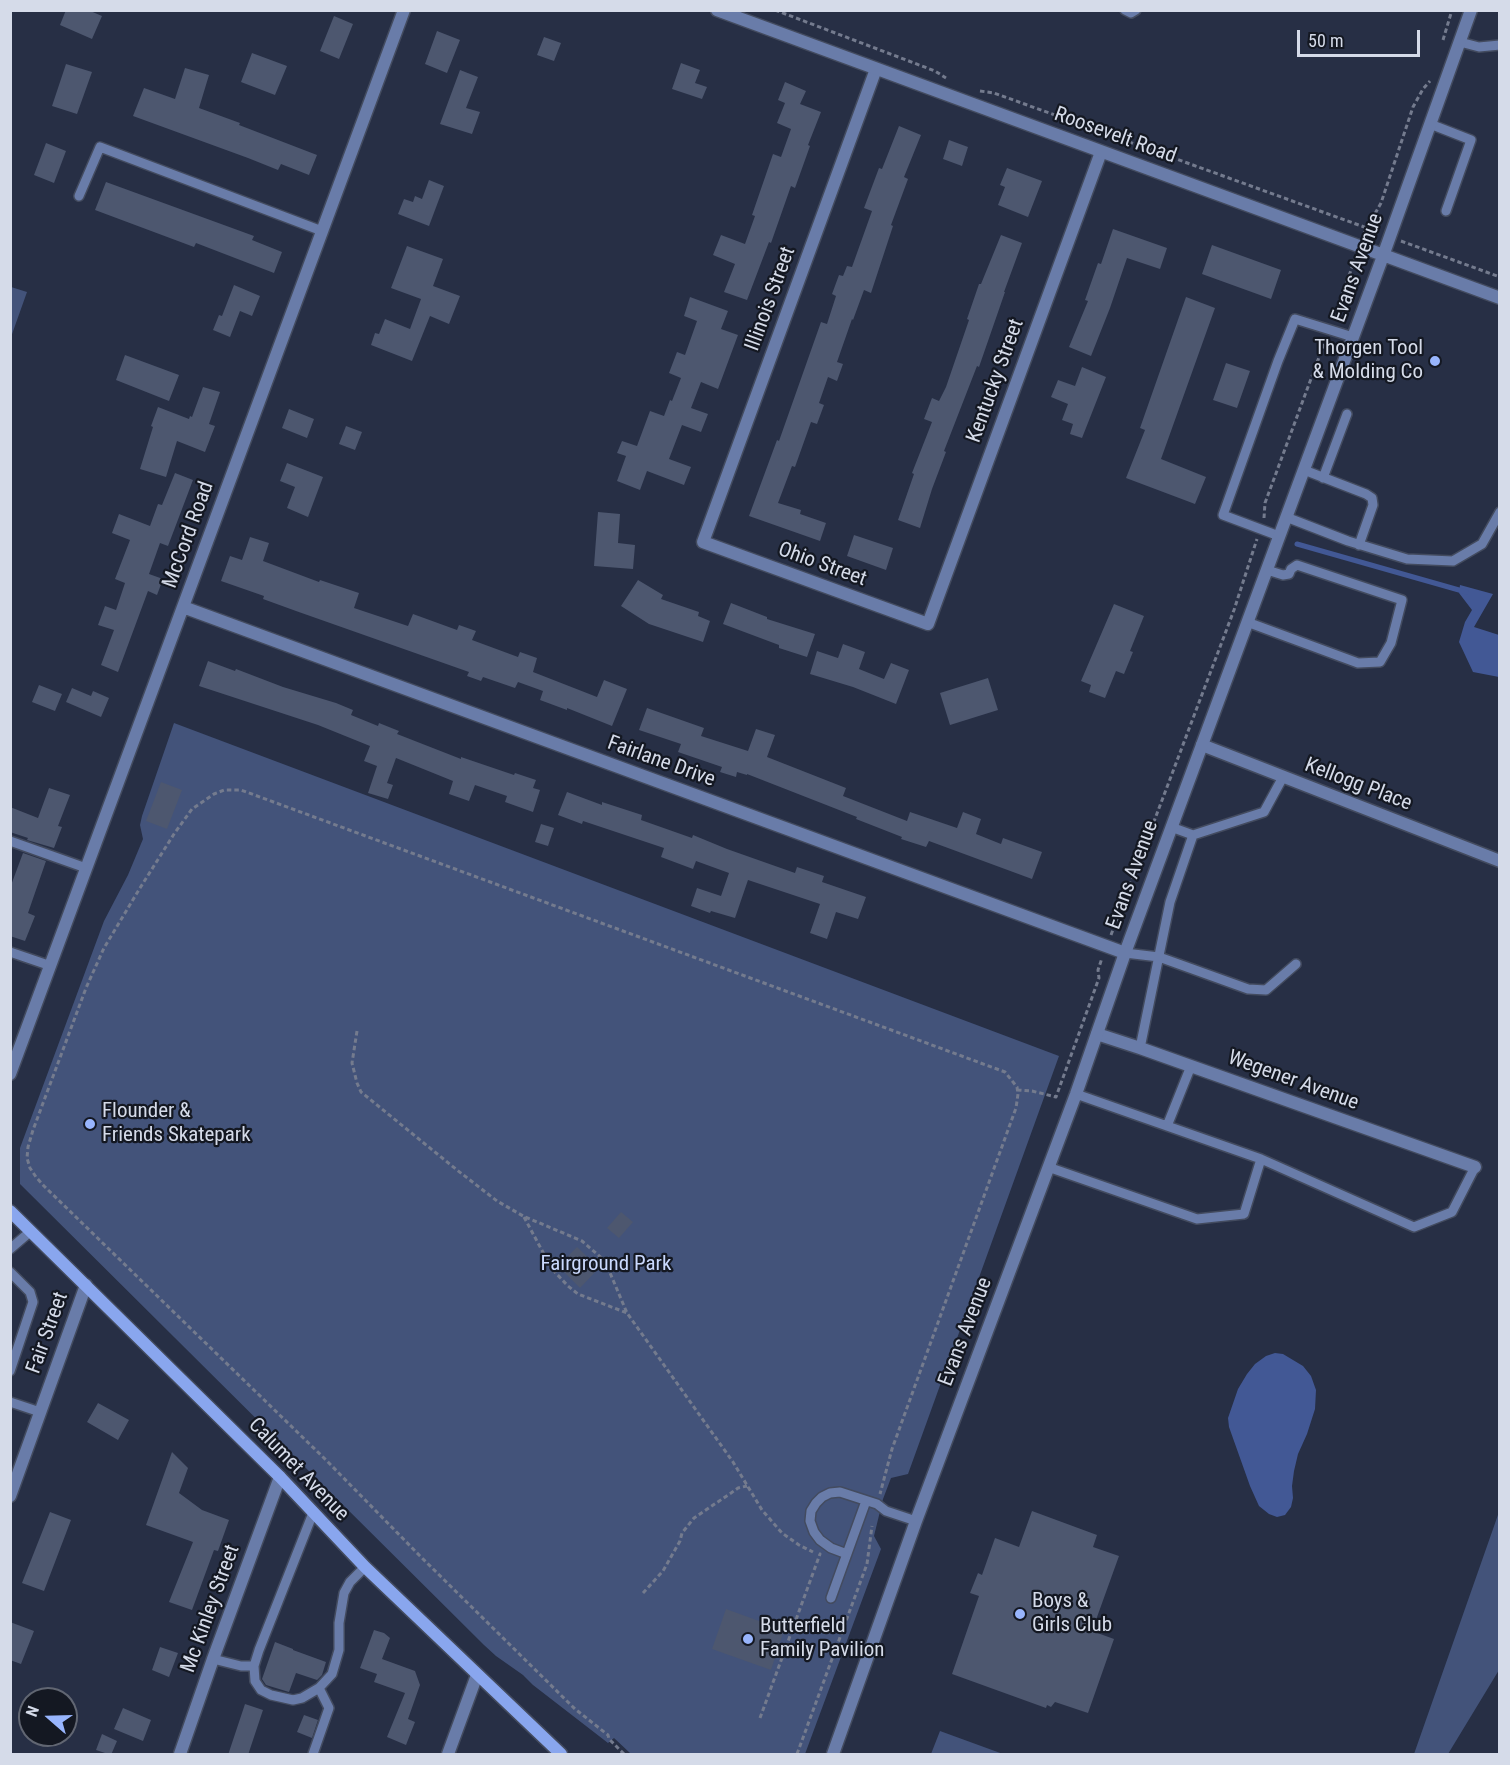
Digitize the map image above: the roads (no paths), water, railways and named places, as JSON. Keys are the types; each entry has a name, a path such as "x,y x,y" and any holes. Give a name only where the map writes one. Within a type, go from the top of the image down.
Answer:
{"main road":[{"name":"Calumet Avenue","path":"10,1211 280,1477 365,1567 561,1755"}],"street":[{"name":"McCord Road","path":"10,1074 404,10"},
{"name":"Roosevelt Road","path":"717,10 733,13 876,69 1500,298"},
{"name":"Evans Avenue","path":"833,1755 916,1521 1076,1094 1125,953 1390,237 1471,10"},
{"name":"Illinois Street","path":"703,542 876,69"},
{"name":"Kentucky Street","path":"928,624 1101,152"},
{"name":"Ohio Street","path":"703,542 928,624"},
{"name":"Fairlane Drive","path":"183,607 1125,953"},
{"name":"Kellogg Place","path":"1202,746 1500,861"},
{"name":"Wegener Avenue","path":"1097,1034 1475,1167"},
{"name":"Fair Street","path":"10,1496 86,1285"},
{"name":"Mc Kinley Street","path":"180,1755 280,1477"},
{"path":"448,1755 477,1675"}],"lane":[{"path":"1125,10 1131,13 1136,10"},
{"path":"1460,42 1479,47 1500,45"},
{"path":"1430,124 1471,140 1446,211"},
{"path":"79,196 100,147 321,231"},
{"path":"1280,536 1223,515 1278,361 1295,319 1353,337"},
{"path":"1323,477 1347,414"},
{"path":"1304,470 1372,498 1373,505 1359,545"},
{"path":"1286,517 1359,545 1407,559 1453,561 1482,544 1500,512"},
{"path":"1248,622 1358,663 1380,662 1391,643 1402,600 1297,565 1291,569 1289,574 1283,575 1267,570"},
{"path":"1171,827 1193,835 1264,812 1283,777"},
{"path":"1140,1048 1170,902 1193,835"},
{"path":"10,841 86,868"},
{"path":"10,952 51,966"},
{"path":"1125,953 1159,957 1248,989 1266,990 1296,964"},
{"path":"1167,1126 1191,1066"},
{"path":"1076,1094 1261,1159 1414,1227 1452,1212 1475,1167"},
{"path":"1048,1167 1197,1219 1244,1214 1261,1159"},
{"path":"10,1249 31,1231"},
{"path":"10,1272 30,1292 33,1302 10,1371"},
{"path":"10,1402 40,1412"},
{"path":"847,1554 831,1548 820,1540 810,1521 811,1511 816,1503 830,1493 840,1492 877,1504 886,1511 916,1521"},
{"path":"831,1598 866,1501"},
{"path":"314,1513 254,1666 255,1681 261,1690 293,1700 302,1698 319,1688 332,1674 339,1650 339,1623 344,1593 350,1582 365,1567"},
{"path":"213,1659 241,1666 254,1666"},
{"path":"313,1755 329,1708 319,1688"}],"waterway":[{"path":"1297,544 1466,592"}],"place":[{"name":"Thorgen Tool & Molding Co","path":"1435,361"},
{"name":"Flounder & Friends Skatepark","path":"90,1124"},
{"name":"Boys & Girls Club","path":"1020,1614"},
{"name":"Butterfield Family Pavilion","path":"748,1639"}],"park label":[{"name":"Fairground Park","path":"606,1265"}]}
